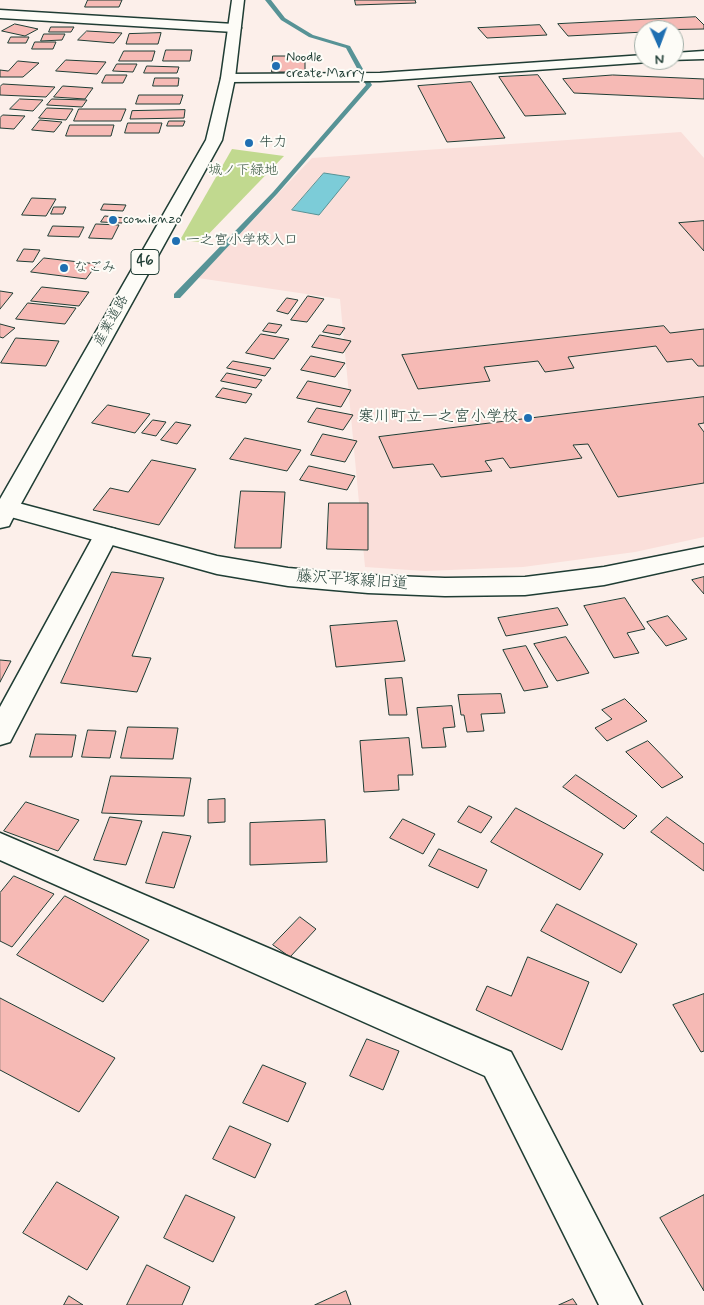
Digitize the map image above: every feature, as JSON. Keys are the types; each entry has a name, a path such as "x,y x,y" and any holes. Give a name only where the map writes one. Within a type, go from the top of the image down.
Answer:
{"street":[{"name":"産業道路","path":"2,512 214,140 228,78 238,0"},
{"path":"0,14 234,28"},
{"path":"684,57 704,56"},
{"path":"228,78 380,77 634,61"},
{"name":"藤沢平塚線旧道","path":"2,512 218,565 288,577 368,584 445,587 525,586 585,578 704,555"},
{"path":"0,734 106,536"},
{"path":"0,846 498,1064 621,1305"}],"shaded area":[{"name":"寒川町立一之宮小学校","path":"681,132 704,158 704,537 635,552 523,567 425,571 365,567 340,299 198,278 312,158"}],"green space":[{"name":"城ノ下緑地","path":"232,149 284,156 201,242 180,240"}],"water":[{"path":"324,173 350,177 319,215 292,210"}],"building":[{"path":"88,0 122,0 119,7 85,7"},
{"path":"355,0 415,0 416,3 356,5"},
{"path":"696,17 704,25 704,29 684,29 684,20 637,20"},
{"path":"634,20 634,33 568,36 558,24"},
{"path":"15,24 38,29 25,36 2,31"},
{"path":"540,25 547,35 487,38 478,28"},
{"path":"51,27 74,27 71,32 49,32"},
{"path":"87,31 122,33 114,43 78,40"},
{"path":"161,33 158,44 126,44 129,34"},
{"path":"44,34 65,34 62,40 41,41"},
{"path":"11,37 29,37 26,43 8,43"},
{"path":"35,42 56,42 53,49 32,49"},
{"path":"166,50 192,50 190,61 163,61"},
{"path":"124,51 155,51 152,61 119,61"},
{"path":"273,56 305,56 305,72 272,72"},
{"path":"66,60 106,62 97,74 56,71"},
{"path":"18,61 39,63 23,77 0,77 0,70 8,71"},
{"path":"117,64 137,64 133,72 113,71"},
{"path":"147,66 179,67 177,73 144,73"},
{"path":"106,75 127,75 123,83 102,83"},
{"path":"538,75 566,114 525,116 499,77"},
{"path":"613,75 704,79 704,99 574,93 563,79"},
{"path":"155,78 179,78 178,86 153,86"},
{"path":"471,82 505,138 447,142 418,86"},
{"path":"3,84 55,87 46,97 0,95 0,87"},
{"path":"63,86 93,88 85,99 54,97"},
{"path":"139,95 183,95 180,104 136,104"},
{"path":"20,99 43,100 33,111 10,109"},
{"path":"52,99 87,100 82,107 47,105"},
{"path":"47,108 73,109 66,120 39,118"},
{"path":"79,109 126,109 121,121 74,121"},
{"path":"185,110 184,118 130,119 132,111"},
{"path":"3,115 25,116 14,129 0,128 0,118"},
{"path":"40,120 62,122 54,132 32,130"},
{"path":"169,121 185,121 183,126 167,126"},
{"path":"128,123 162,123 159,133 125,133"},
{"path":"70,125 114,125 111,136 66,136"},
{"path":"32,198 56,199 46,216 22,215"},
{"path":"104,204 126,205 123,211 101,210"},
{"path":"54,207 66,207 63,214 51,214"},
{"name":"comienzo","path":"105,216 125,218 122,223 101,222"},
{"path":"704,221 704,251 679,223"},
{"path":"96,224 119,225 112,239 89,238"},
{"path":"53,226 84,227 79,237 48,236"},
{"path":"24,249 40,250 33,262 17,261"},
{"name":"なごみ","path":"44,258 97,264 86,279 31,272"},
{"path":"42,287 89,292 79,306 31,301"},
{"path":"0,291 13,293 0,309"},
{"path":"308,296 324,299 307,322 291,320"},
{"path":"287,298 298,300 288,314 277,311"},
{"path":"28,303 76,308 65,324 16,319"},
{"path":"269,323 282,325 276,333 263,331"},
{"path":"0,324 15,328 3,338 0,337"},
{"path":"328,325 345,328 340,335 323,332"},
{"path":"664,326 670,333 704,329 704,366 698,366 692,359 667,362 656,346 568,357 574,368 545,372 538,361 484,367 490,381 418,389 402,355"},
{"path":"261,334 289,339 274,359 246,353"},
{"path":"320,335 351,341 343,353 312,347"},
{"path":"16,338 59,341 46,366 1,363"},
{"path":"311,356 345,363 335,377 301,370"},
{"path":"233,361 271,368 265,376 227,368"},
{"path":"227,373 262,380 256,388 221,381"},
{"path":"308,381 351,390 341,407 297,398"},
{"path":"223,388 252,394 246,403 216,397"},
{"path":"704,397 704,423 698,424 704,432 704,483 618,497 588,444 573,445 582,458 510,468 503,458 485,461 492,471 441,477 433,464 393,468 379,437"},
{"path":"108,405 150,414 135,433 92,423"},
{"path":"317,408 353,415 343,430 308,422"},
{"path":"153,420 166,422 156,436 142,433"},
{"path":"176,422 191,425 177,444 161,440"},
{"path":"323,434 357,441 345,462 311,455"},
{"path":"245,438 301,450 287,471 230,459"},
{"path":"152,460 196,469 159,525 93,510 110,488 128,492"},
{"path":"309,466 355,476 347,490 300,480"},
{"path":"241,491 285,492 281,548 235,548"},
{"path":"329,503 368,503 368,550 327,549"},
{"path":"112,572 164,578 132,656 151,658 137,692 61,683"},
{"path":"704,577 704,594 692,580"},
{"path":"625,598 645,629 627,633 639,653 614,658 584,606"},
{"path":"558,608 568,625 506,636 498,618"},
{"path":"668,616 687,639 666,646 647,622"},
{"path":"397,621 405,661 336,667 330,626"},
{"path":"566,637 589,673 557,681 534,644"},
{"path":"526,646 548,687 524,691 503,650"},
{"path":"0,660 11,661 0,682"},
{"path":"402,678 407,715 389,715 385,679"},
{"path":"501,694 505,713 481,714 484,731 467,732 464,715 461,715 458,695"},
{"path":"625,699 647,721 607,741 595,728 612,719 602,710"},
{"path":"452,706 455,727 443,728 446,747 422,748 417,708"},
{"path":"128,727 178,728 173,759 121,758"},
{"path":"88,730 116,731 110,758 82,757"},
{"path":"36,734 76,735 72,757 30,757"},
{"path":"409,738 413,775 398,775 399,790 364,792 360,741"},
{"path":"648,741 683,777 662,788 626,752"},
{"path":"576,775 637,816 624,829 563,787"},
{"path":"111,776 191,778 184,816 102,813"},
{"path":"225,799 225,822 208,823 208,800"},
{"path":"26,802 79,820 58,851 4,831"},
{"path":"469,806 492,817 481,833 458,822"},
{"path":"516,808 603,854 580,890 491,842"},
{"path":"110,817 142,821 126,865 94,860"},
{"path":"667,817 704,844 704,871 651,832"},
{"path":"403,819 435,834 423,854 390,838"},
{"path":"325,820 327,862 250,865 250,823"},
{"path":"163,832 191,836 174,888 146,883"},
{"path":"439,849 487,870 478,888 429,866"},
{"path":"14,876 54,894 12,947 0,941 0,893"},
{"path":"65,896 149,940 103,1002 17,955"},
{"path":"557,904 637,944 621,973 541,931"},
{"path":"300,917 316,929 290,957 273,945"},
{"path":"528,957 589,982 562,1050 476,1010 487,986 511,996"},
{"path":"704,994 704,1051 701,1052 673,1005"},
{"path":"0,998 115,1058 79,1112 0,1070"},
{"path":"367,1039 399,1051 383,1090 350,1076"},
{"path":"263,1065 306,1083 288,1122 243,1103"},
{"path":"230,1126 271,1144 255,1178 213,1159"},
{"path":"57,1182 119,1217 87,1270 23,1233"},
{"path":"186,1195 235,1217 213,1262 164,1238"},
{"path":"704,1195 704,1291 660,1218"},
{"path":"147,1265 190,1287 182,1305 127,1305"},
{"path":"346,1291 351,1305 315,1305"},
{"path":"69,1296 83,1305 64,1305"},
{"path":"573,1299 577,1305 559,1305"}],"waterway":[{"path":"177,296 275,193 369,85 348,47 311,36 283,19 268,0"}],"place":[{"name":"Noodle create Marry","path":"276,66"},
{"name":"牛力","path":"249,143"},
{"name":"comienzo","path":"113,220"},
{"name":"一之宮小学校入口","path":"176,241"},
{"name":"なごみ","path":"64,268"},
{"name":"寒川町立一之宮小学校","path":"528,418"}]}
